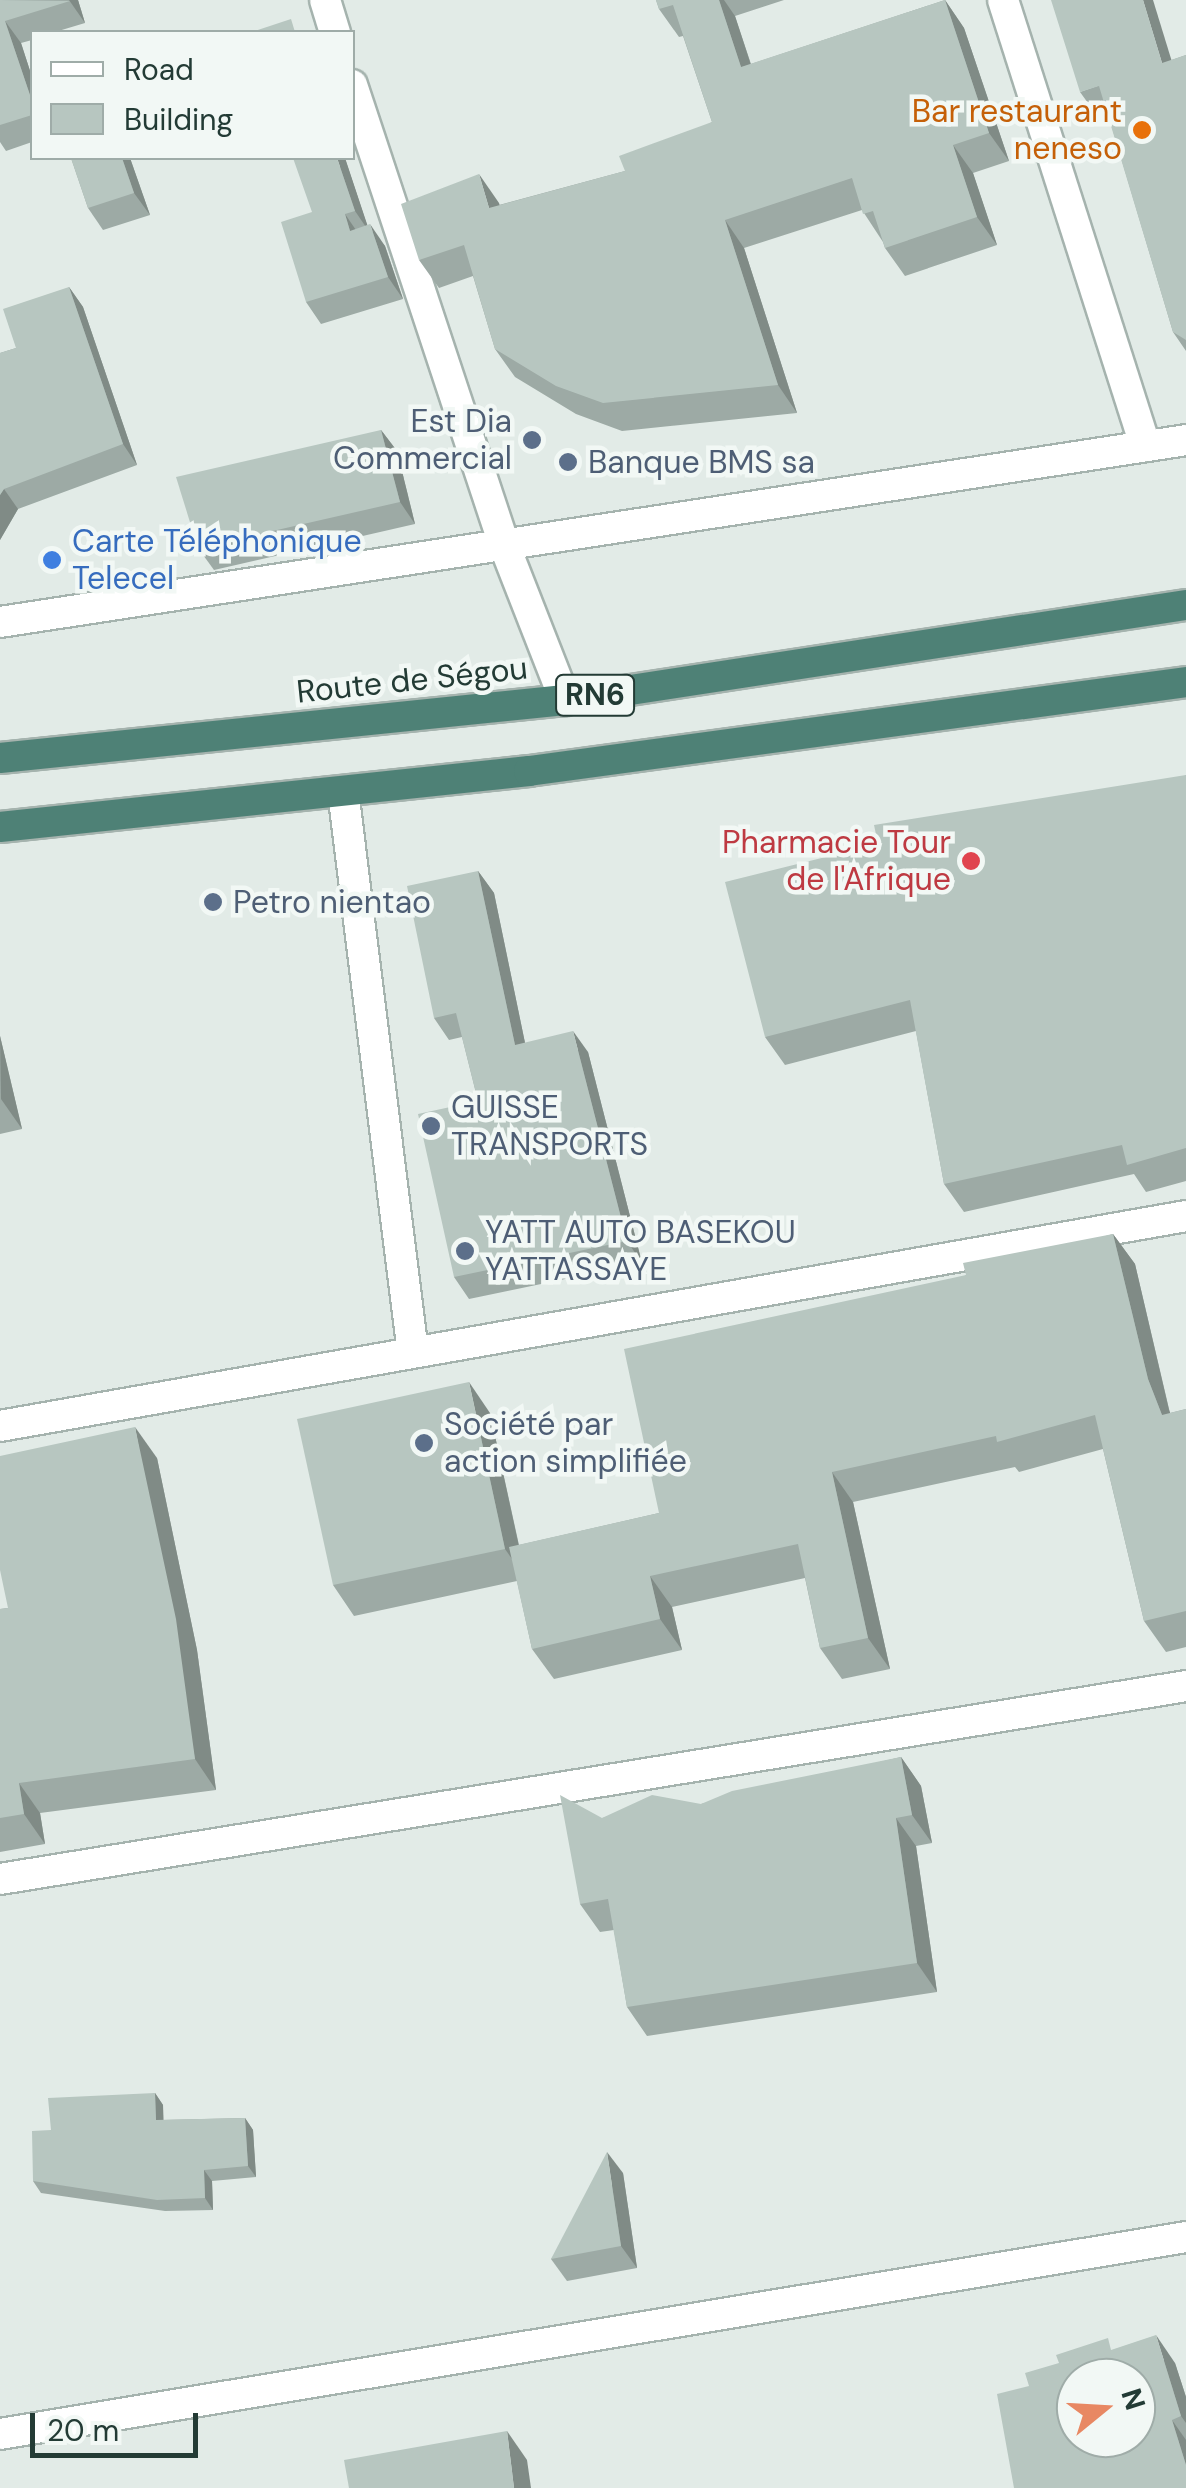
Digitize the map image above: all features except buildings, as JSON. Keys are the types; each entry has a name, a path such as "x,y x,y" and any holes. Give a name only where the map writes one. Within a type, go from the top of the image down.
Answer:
{"highway":[{"name":"Route de Ségou","path":"0,758 565,700 1186,604"},
{"name":"RN6","path":"0,826 344,791 1186,682"}],"street":[{"path":"324,0 334,30"},
{"path":"1003,0 1144,446"},
{"path":"355,94 502,542 565,700"},
{"path":"0,622 1186,440"},
{"path":"344,791 413,1353"},
{"path":"0,1426 1186,1216"},
{"path":"0,1880 1186,1686"},
{"path":"0,2434 1186,2237"}],"place":[{"name":"Bar restaurant neneso","path":"1142,130"},
{"name":"Est Dia Commercial","path":"532,440"},
{"name":"Banque BMS sa","path":"568,462"},
{"name":"Carte Téléphonique Telecel","path":"52,560"},
{"name":"Pharmacie Tour de l'Afrique","path":"971,861"},
{"name":"Petro nientao","path":"213,902"},
{"name":"GUISSE TRANSPORTS","path":"431,1126"},
{"name":"YATT AUTO BASEKOU YATTASSAYE","path":"465,1251"},
{"name":"Société par action simplifiée","path":"424,1443"}]}
